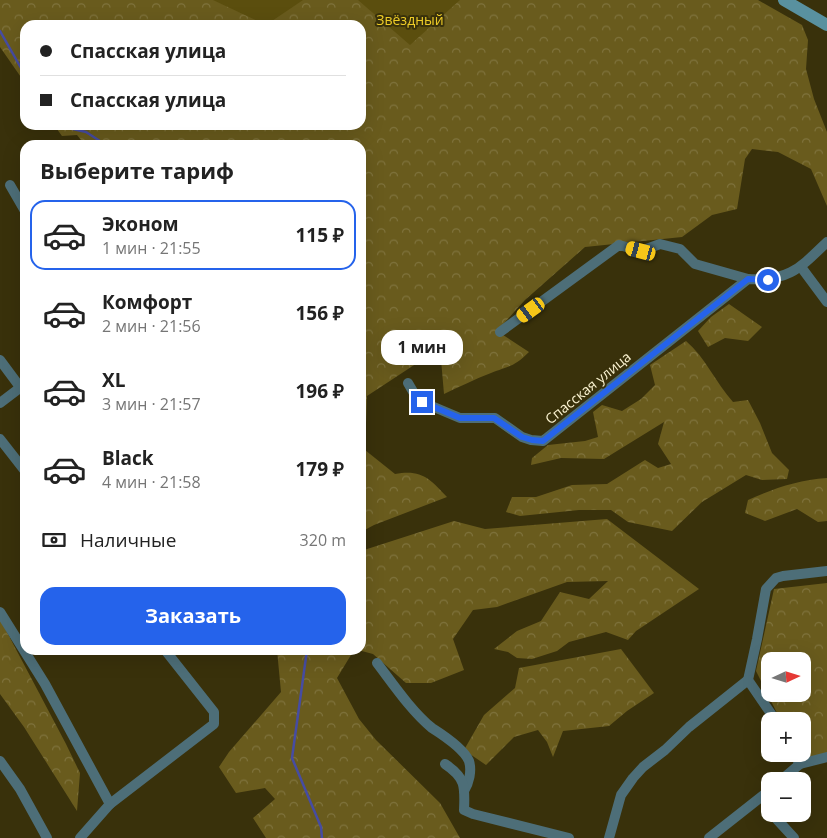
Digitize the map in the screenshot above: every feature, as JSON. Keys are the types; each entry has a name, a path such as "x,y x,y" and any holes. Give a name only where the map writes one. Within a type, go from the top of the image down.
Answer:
{"main road":[{"path":"784,0 827,25"}],"street":[{"path":"10,185 20,202"},
{"path":"500,332 619,245 641,251 660,244 680,249 695,264 748,279 768,280 802,266 827,242"},
{"path":"802,266 827,302"},
{"name":"Спасская улица","path":"408,383 414,395 422,402 460,418 494,418 522,437 543,441 748,279"},
{"path":"0,360 20,383"},
{"path":"0,403 20,387"},
{"path":"0,439 20,465"},
{"path":"610,838 622,795 642,767 748,680 766,589 776,578 827,571"},
{"path":"0,612 20,644"},
{"path":"27,655 45,684 110,804"},
{"path":"80,838 110,804 214,724 214,712 169,655"},
{"path":"377,664 431,726 452,741 469,760 468,785 464,791"},
{"path":"748,680 770,712"},
{"path":"791,772 800,764 827,757"},
{"path":"0,761 20,789 47,838"},
{"path":"446,764 463,780 464,810 472,814 569,838"},
{"path":"709,838 760,799"},
{"path":"780,822 794,838"}],"green space":[{"path":"0,0 758,0 802,25 808,40 806,69 814,99 827,132 827,206 811,169 778,152 752,149 745,159 737,209 712,215 682,237 585,247 525,300 497,331 529,352 524,357 507,367 444,394 440,348 367,396 366,423 366,140 81,140 77,135 62,136 58,130 366,130 366,20 20,20 20,76 0,47"},
{"path":"213,0 303,0 273,20 255,20"},
{"name":"Звёздный","path":"358,0 460,0 410,45"},
{"path":"729,304 762,327 748,341 725,338 708,347 698,331 711,317"},
{"path":"686,341 693,347 733,402 748,400 772,453 789,470 787,479 762,480 746,475 702,502 672,531 628,522 611,510 579,510 520,516 506,512 512,497 536,497 572,485 607,484 645,460 658,468 671,464 658,444 664,422 604,459 561,458 531,465 532,458 548,445 585,441 598,437 593,412 602,405 622,411 641,399 655,385 650,365"},
{"path":"366,451 395,474 412,473 425,477 447,497 366,529"},
{"path":"827,478 827,521 818,522 797,509 765,521 745,513 748,500 777,488"},
{"path":"607,519 699,589 636,631 628,640 606,632 569,642 557,651 532,659 517,658 508,652 494,649 517,631 541,621 560,592 589,599 608,581 567,582 497,607 473,610 453,639 464,670 431,683 406,683 373,654 366,652 366,549 454,521 485,529"},
{"path":"827,583 827,754 811,758 811,712 776,712 772,702 811,702 811,652 761,652 761,681 756,671 774,589"},
{"path":"0,619 80,773 77,811 24,727 0,694"},
{"path":"621,649 654,693 609,726 563,731 553,757 547,742 538,730 514,737 486,765 464,750 484,715 515,688 519,668"},
{"path":"277,655 351,655 337,678 359,719 376,740 440,803 460,838 266,838 253,818 275,799 265,788 236,793 219,767 229,752 281,692"}],"waterway":[{"path":"0,31 20,66"},
{"path":"77,130 86,132 98,140"},
{"path":"306,655 292,758 321,827 322,838"}],"route":[{"path":"422,402 460,418 494,418 522,437 539,442 543,441 643,360 748,279 768,280"}]}
